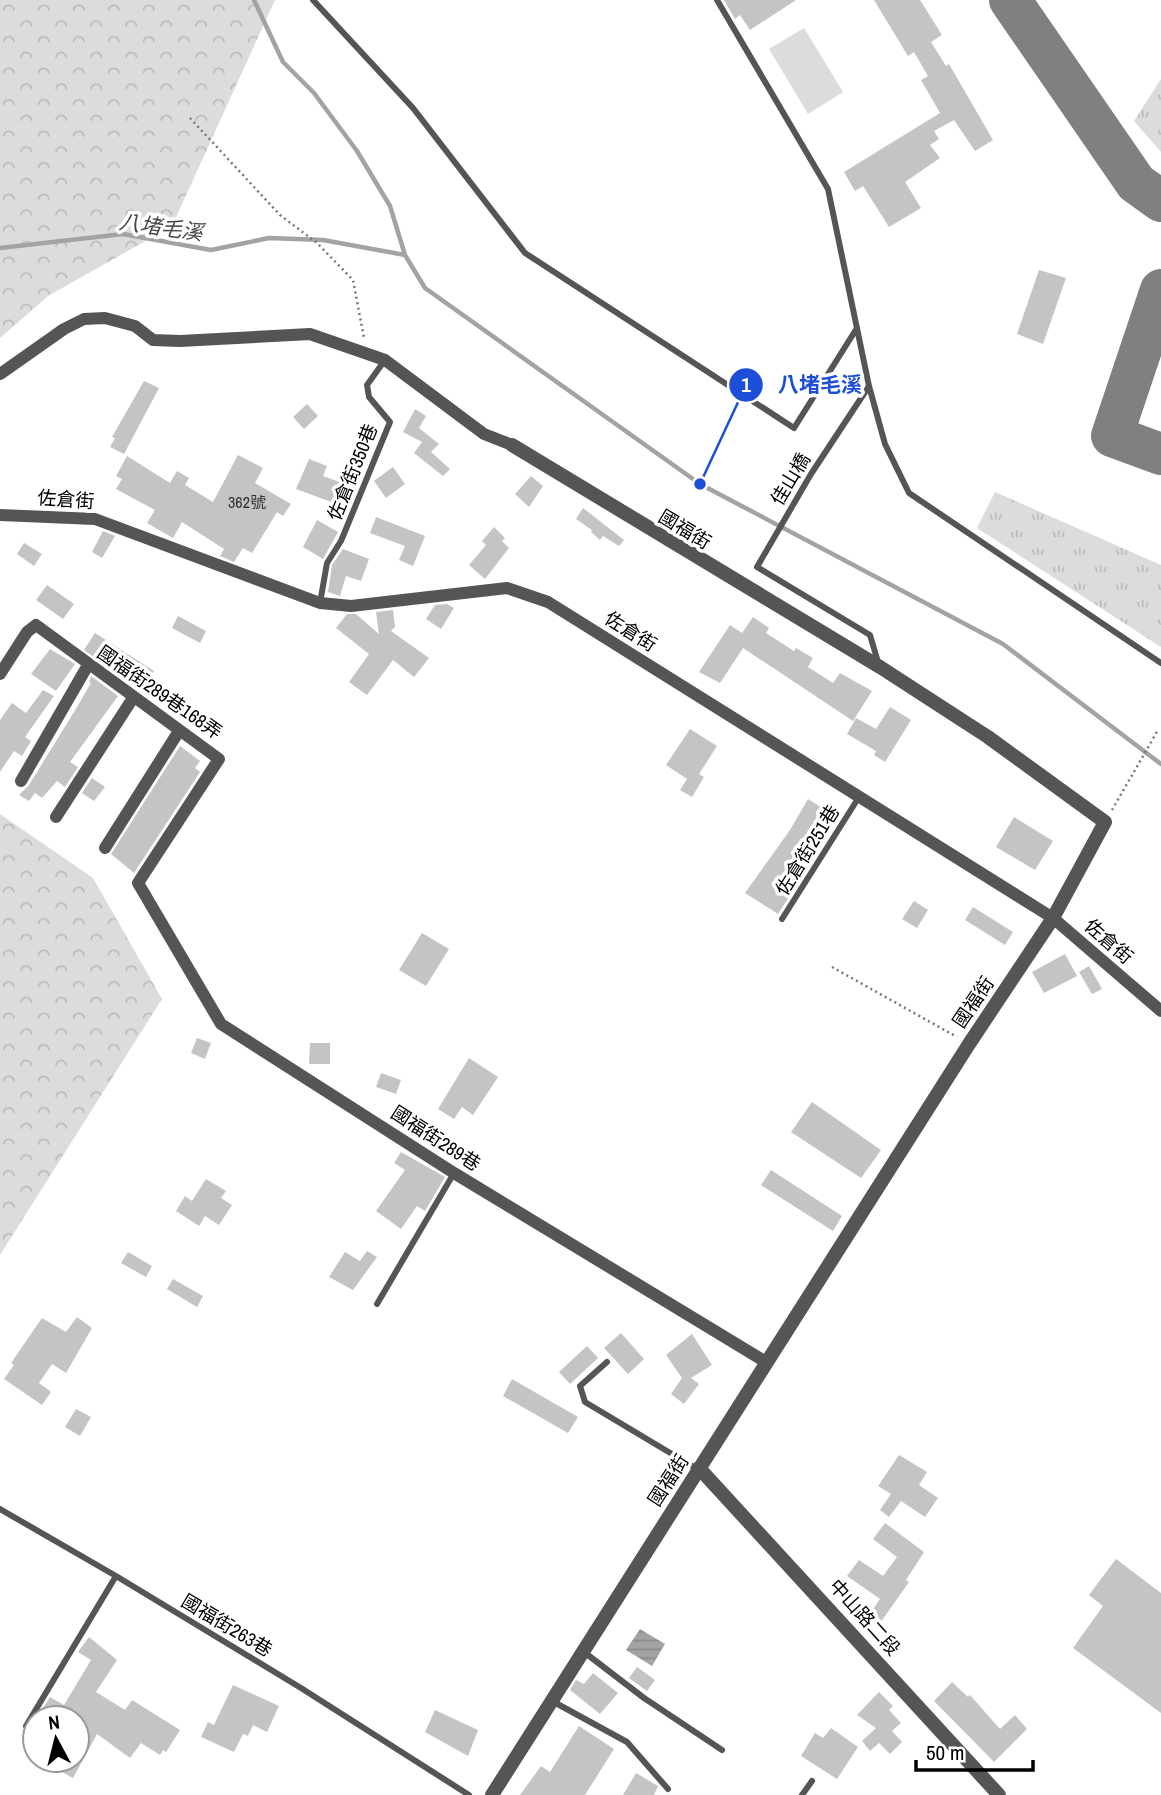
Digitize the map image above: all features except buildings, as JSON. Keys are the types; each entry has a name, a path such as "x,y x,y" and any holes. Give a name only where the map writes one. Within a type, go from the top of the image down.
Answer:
{"street":[{"path":"0,374 64,329 84,320 105,318 135,326 153,340 218,340 310,334 366,351 385,360 484,434 512,445"},
{"name":"國福街","path":"492,1795 969,1044 1053,918 1105,822 988,737 880,667 512,445"},
{"name":"佐倉街","path":"0,515 96,519 320,603 351,606 507,588 548,601 1053,918 1161,1011"},
{"name":"國福街289巷168弄","path":"0,674 27,632 36,625 179,731 210,749 219,759 141,878 140,890"},
{"path":"21,781 88,665"},
{"path":"56,817 133,698"},
{"path":"105,848 179,731"},
{"name":"國福街289巷","path":"140,890 221,1024 454,1173 766,1362"},
{"name":"中山路二段","path":"698,1468 999,1795"}],"lane":[{"path":"313,0 414,108 525,253 794,428 857,328"},
{"path":"717,0 828,188 869,386 885,444 909,493 1161,663"},
{"name":"佐倉街350巷","path":"320,603 327,563 341,541 390,422 369,397 367,385 385,360"},
{"name":"佳山橋","path":"869,386 852,409 757,567 870,635 880,667"},
{"name":"佐倉街251巷","path":"782,919 859,797"},
{"path":"377,1304 454,1173"},
{"path":"607,1362 580,1386 585,1402 698,1468"},
{"name":"國福街263巷","path":"0,1509 301,1688 469,1795"},
{"path":"39,1704 116,1576"},
{"path":"583,1650 644,1698 722,1751"},
{"path":"551,1700 627,1742 668,1789"},
{"path":"802,1795 812,1781"}],"path":[{"path":"190,118 280,215 317,243 353,280 366,351"},
{"path":"1105,822 1138,760 1158,730"},
{"path":"832,967 969,1044"}],"green space":[{"path":"0,0 275,0 172,226 48,296 0,338"},
{"path":"804,28 843,92 808,114 769,49"},
{"path":"1161,79 1161,152 1134,121"},
{"path":"995,492 1161,565 1161,647 977,528"},
{"path":"0,814 93,878 162,999 0,1255"}],"shaded area":[{"path":"640,1629 665,1644 652,1666 626,1650"}],"waterway":[{"path":"254,0 283,62 314,93 357,151 390,206 405,255"},
{"name":"八堵毛溪","path":"0,248 123,234 211,250 269,238 323,240 405,255 425,288 700,484 1003,644 1161,764"}],"taxiway":[{"path":"1010,0 1136,183 1161,201"},
{"path":"1161,290 1112,436 1161,454"}],"place":[{"name":"八堵毛溪","path":"700,484"}]}
